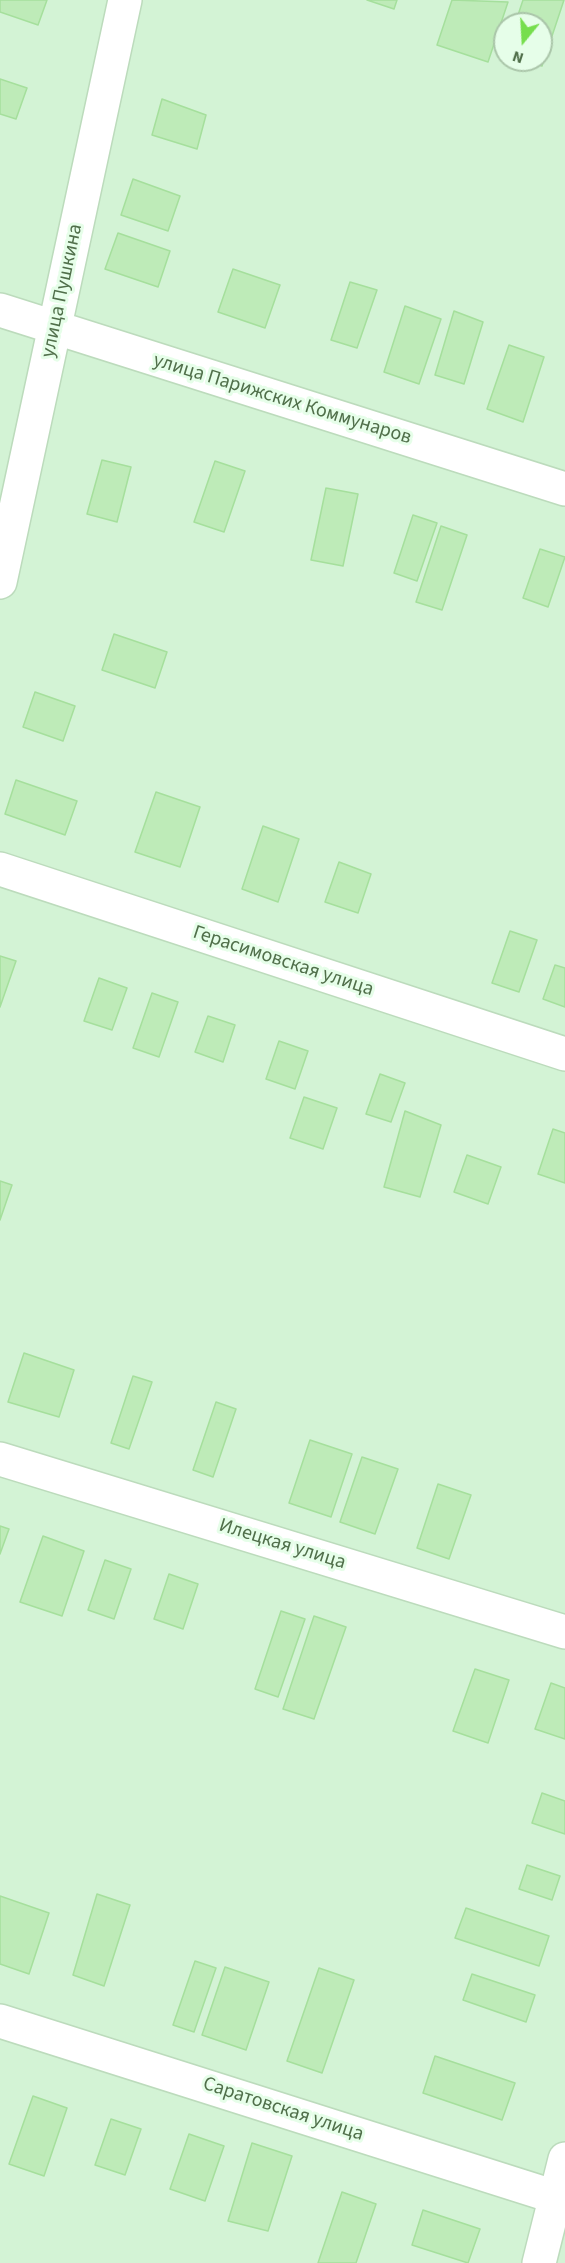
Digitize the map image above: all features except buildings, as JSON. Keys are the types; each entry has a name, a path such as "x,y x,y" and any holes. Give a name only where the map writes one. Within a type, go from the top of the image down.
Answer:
{"street":[{"name":"улица Пушкина","path":"0,582 125,0"},
{"name":"улица Парижских Коммунаров","path":"0,310 565,489"},
{"name":"Герасимовская улица","path":"0,869 565,1054"},
{"name":"Илецкая улица","path":"0,1459 565,1632"},
{"name":"Саратовская улица","path":"0,2021 561,2199"},
{"path":"539,2263 561,2199 565,2159"}],"shaded area":[{"path":"0,0 565,0 565,2263 0,2263"}]}
